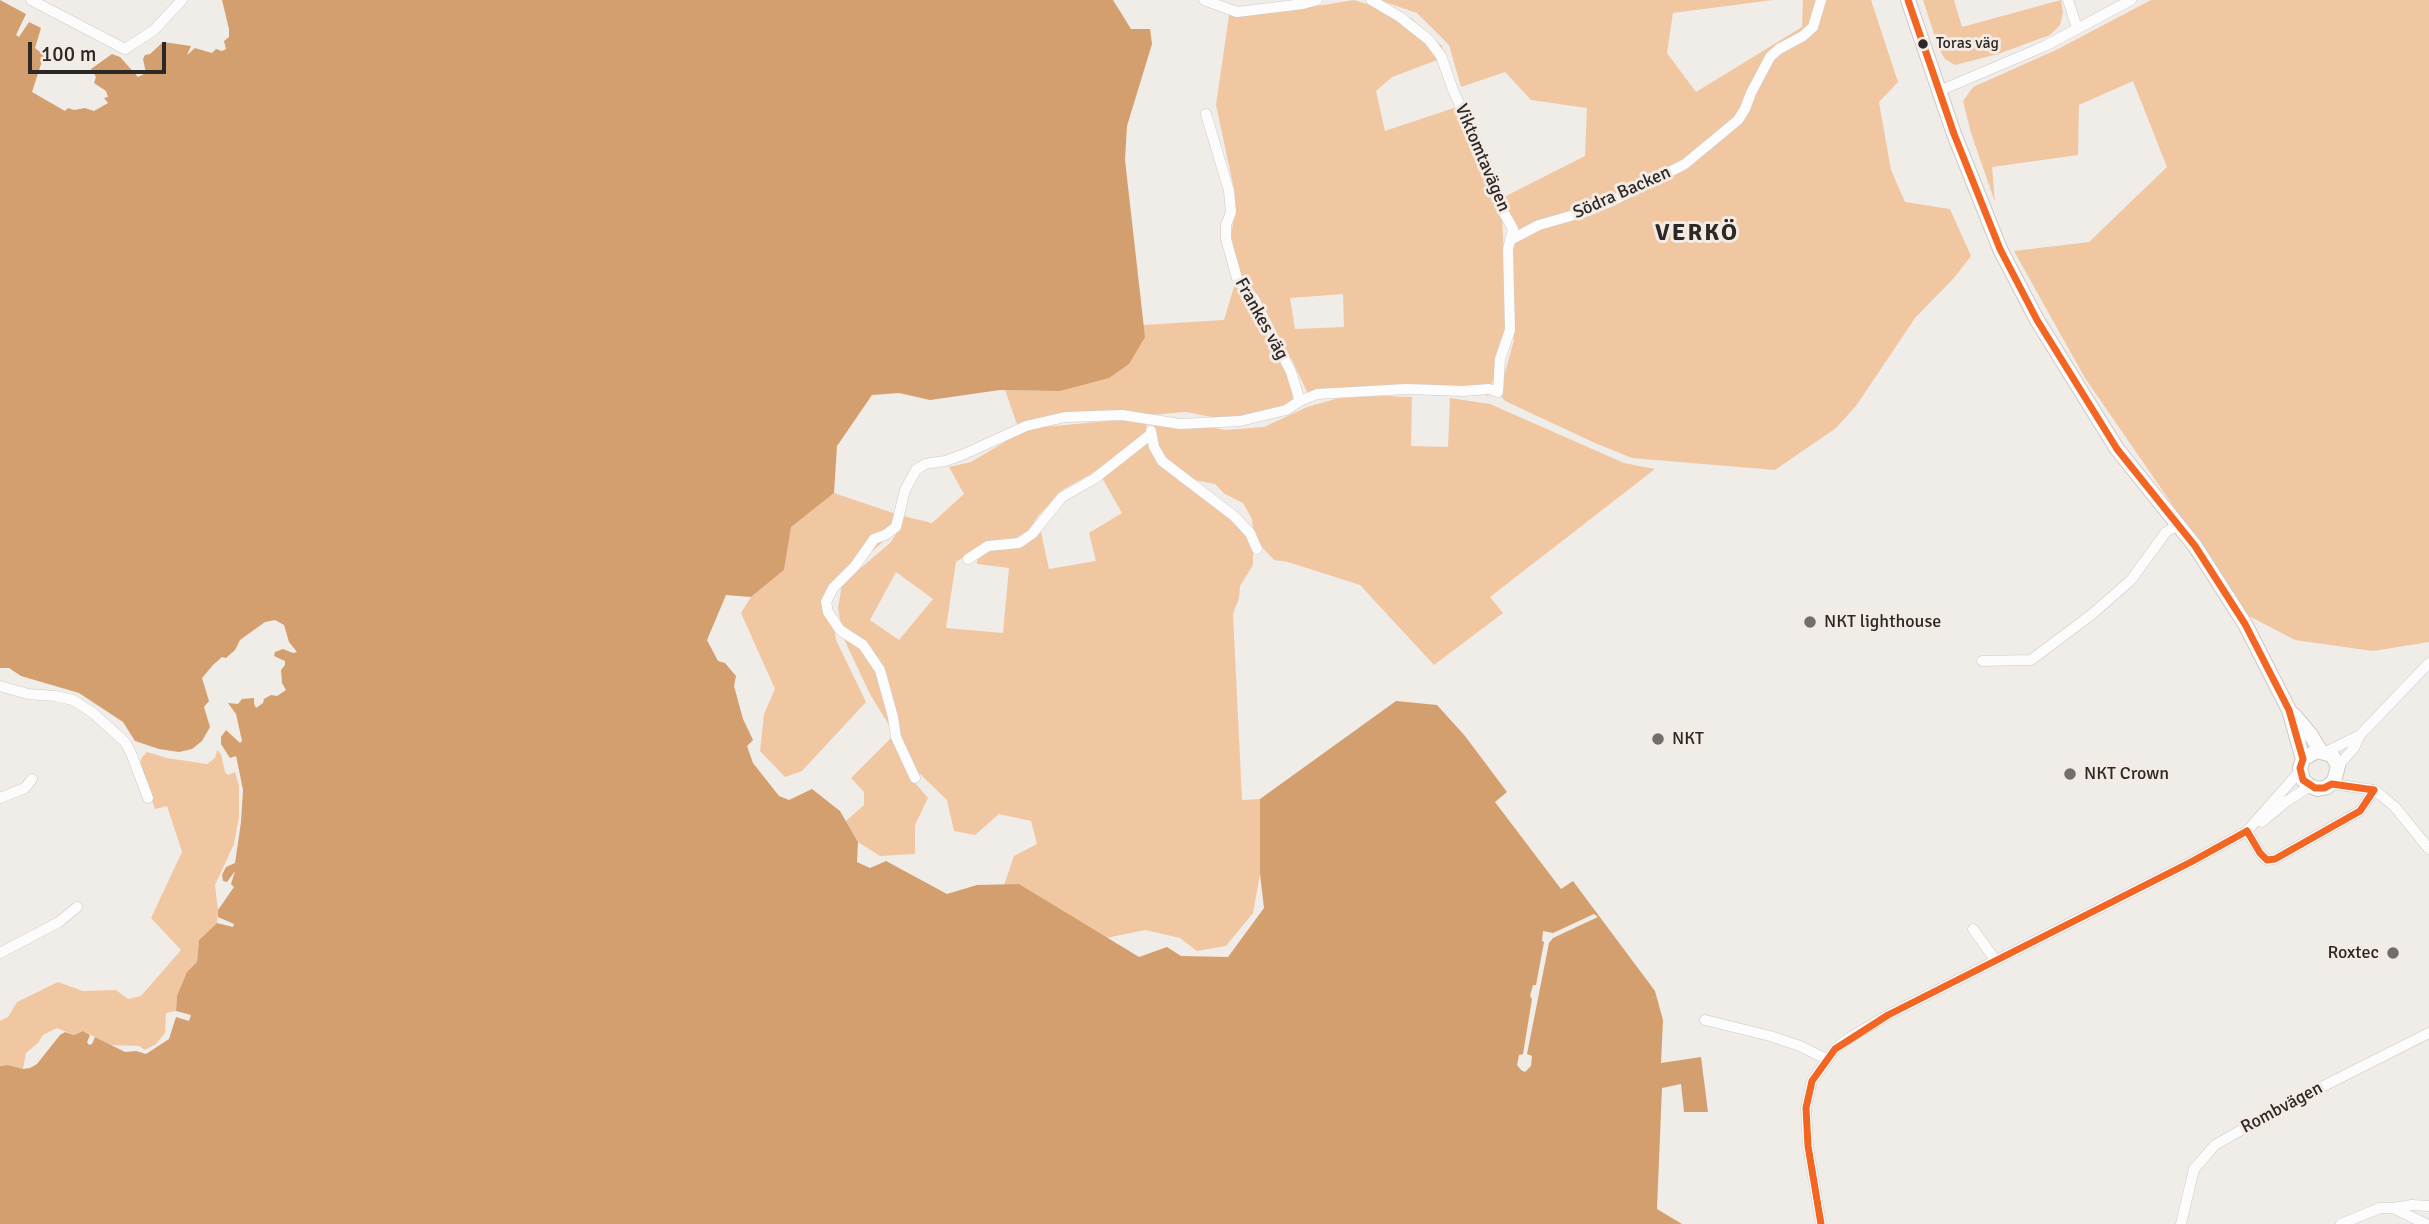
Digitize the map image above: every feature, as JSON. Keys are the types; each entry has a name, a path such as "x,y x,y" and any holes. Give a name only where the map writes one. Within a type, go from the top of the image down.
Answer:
{"main road":[{"path":"1908,0 1938,91 2000,249 2037,320 2117,449 2178,525 2228,595 2289,710 2323,751 2334,757 2338,766 2337,776 2332,783 2321,789 2310,786 2303,780 2289,710"},
{"path":"2302,765 2311,752 2323,751"}],"street":[{"path":"31,0 125,49 154,30 183,0"},
{"path":"1204,0 1237,12 1317,0"},
{"name":"Viktomtavägen","path":"1300,401 1317,394 1351,391 1463,391 1489,388 1498,392 1500,359 1510,330 1508,249 1513,229 1499,204 1485,160 1453,90 1441,56 1429,40 1371,0"},
{"name":"Södra Backen","path":"1510,240 1539,225 1612,201 1685,164 1738,120 1770,57 1813,27 1821,0"},
{"path":"2068,0 2077,28"},
{"path":"1938,91 2045,46 2131,0"},
{"name":"Frankes väg","path":"1206,114 1229,191 1231,212 1226,225 1226,239 1237,278 1254,299 1291,372 1300,401"},
{"path":"915,778 896,737 880,670 863,645 840,630 828,612 826,602 833,588 855,566 874,539 896,527 911,476 925,464 962,455 1026,426 1065,417 1105,414 1180,424 1240,421 1286,410 1300,401"},
{"path":"1149,420 1154,447 1162,461 1234,516 1250,533 1257,549"},
{"path":"968,559 988,546 1019,543 1032,534 1062,497 1094,479 1151,434"},
{"path":"1982,661 2031,660 2091,615 2131,580 2166,532 2178,525"},
{"path":"2338,766 2354,748 2360,735 2429,663"},
{"path":"0,686 28,694 73,700 93,713 125,742 148,798"},
{"path":"2323,751 2360,735"},
{"path":"2247,831 2302,765"},
{"path":"0,798 25,788 32,779"},
{"path":"2332,783 2374,790 2395,807 2429,849"},
{"path":"1821,1224 1808,1146 1806,1108 1812,1081 1826,1059 1849,1038 2247,831 2310,786"},
{"path":"2247,831 2260,853 2267,860 2274,859 2360,811 2374,790"},
{"path":"0,953 59,922 77,907"},
{"path":"1973,929 1996,961"},
{"path":"1705,1020 1770,1036 1800,1046 1826,1059"},
{"name":"Rombvägen","path":"2181,1224 2194,1169 2215,1145 2282,1107 2429,1033"},
{"path":"2342,1224 2373,1210 2412,1205 2429,1206"},
{"path":"2394,1208 2426,1224"}],"shaded area":[{"path":"0,0 26,14 16,35 19,37 29,22 41,28 35,48 44,55 32,92 65,111 68,108 85,108 94,111 108,103 104,98 108,97 106,91 94,83 96,77 91,69 112,54 120,57 138,77 146,73 143,59 145,55 150,54 163,42 191,46 187,55 195,48 212,53 216,49 226,49 224,41 229,37 229,29 222,0 1113,0 1131,29 1150,29 1152,44 1127,126 1125,160 1145,337 1129,364 1109,378 1060,391 1000,390 930,400 899,393 872,395 837,446 834,493 791,527 784,570 751,597 726,595 707,640 718,661 725,663 736,676 734,686 743,719 753,740 747,746 753,763 779,796 789,800 812,789 840,811 858,842 857,862 870,868 886,861 947,894 977,885 1019,884 1139,957 1167,947 1181,956 1228,957 1264,908 1260,874 1260,799 1396,701 1437,705 1465,736 1507,792 1495,802 1561,889 1573,881 1655,991 1663,1020 1661,1063 1701,1057 1708,1112 1684,1112 1681,1084 1662,1088 1657,1209 1682,1224 0,1224 0,1066 30,1068 37,1064 65,1032 74,1035 83,1031 90,1035 87,1042 89,1045 95,1037 125,1052 146,1054 169,1039 176,1017 189,1021 191,1015 176,1011 177,996 187,972 197,962 199,940 217,923 233,927 234,924 218,917 218,910 234,887 231,884 235,871 227,882 223,881 222,875 226,867 235,863 243,790 236,756 230,758 221,744 221,737 226,730 240,743 242,741 236,714 228,703 238,704 242,699 254,698 256,708 264,699 271,695 277,696 286,690 282,683 281,670 285,661 274,656 275,652 283,649 297,652 289,642 284,625 275,620 265,622 240,640 235,650 226,658 222,657 202,678 209,701 204,707 210,727 202,741 192,749 179,752 135,741 123,722 79,693 21,676 9,668 0,668"},
{"path":"1354,0 1411,18 1442,46 1445,57 1392,77 1376,91 1385,131 1460,106 1502,215 1506,339 1488,396 1472,391 1426,386 1381,385 1308,394 1292,360 1238,272 1231,235 1235,212 1234,189 1216,105 1229,15 1267,8 1311,7","holes":["1343,294 1344,327 1295,329 1290,298"]},
{"path":"1379,0 1773,0 1673,13 1667,53 1696,92 1802,27 1803,0 1871,0 1898,82 1879,102 1891,170 1905,202 1950,209 1971,256 1954,278 1915,318 1856,406 1836,428 1775,470 1632,458 1595,443 1505,401 1499,394 1514,340 1509,286 1509,215 1504,197 1585,156 1587,108 1531,100 1505,72 1461,87 1449,45 1417,13"},
{"path":"1923,0 1954,0 1962,27 2061,0 2063,13 2060,25 2050,35 1998,54 1955,65 1945,59 1939,49"},
{"path":"2151,0 2429,0 2429,642 2373,651 2295,640 2249,616 2085,378 2014,251 2089,242 2167,167 2133,81 2079,105 2078,155 1992,167 1995,202 1963,101 1973,87 2056,50"},
{"path":"1236,280 1252,300 1287,371 1293,394 1292,404 1233,421 1186,412 1150,415 1119,413 1018,427 1005,390 1060,391 1145,337 1143,325 1224,320"},
{"path":"1412,397 1411,446 1448,447 1450,398 1490,404 1624,463 1655,469 1490,597 1503,613 1434,665 1360,585 1274,560 1253,531 1252,519 1243,503 1225,494 1215,484 1194,480 1168,460 1159,446 1154,425 1187,422 1225,430 1264,427 1307,407 1339,398"},
{"path":"1119,420 1146,422 1147,433 1098,470 1064,489 1038,516 1029,530 1016,538 989,541 956,562 946,628 1003,633 1009,568 977,564 977,555 986,549 1018,546 1040,527 1049,569 1096,561 1089,533 1122,513 1101,476 1149,440 1159,461 1179,481 1232,518 1253,547 1253,565 1240,586 1233,614 1242,800 1260,799 1260,874 1253,913 1226,946 1197,951 1180,938 1145,930 1106,938 1019,884 1004,885 1014,856 1037,844 1031,821 999,814 975,835 954,831 947,800 918,772 871,696 843,637 838,608 842,584 890,543 903,516 932,523 964,494 949,467 971,462 1032,428","holes":["896,572 933,599 899,640 870,620"]},
{"path":"834,493 896,514 893,528 885,540 834,584 831,609 836,640 866,702 802,771 785,777 760,751 764,714 775,689 741,613 751,597 784,570 790,527"},
{"path":"891,738 910,777 928,798 915,825 915,854 880,856 858,842 846,821 864,805 864,792 851,778"},
{"path":"217,750 221,754 225,772 228,775 235,772 239,786 239,817 234,844 215,885 217,923 199,940 197,962 177,996 176,1011 166,1013 165,1033 156,1044 145,1050 139,1046 111,1045 83,1031 74,1035 57,1028 43,1035 26,1053 23,1069 0,1066 0,1021 8,1017 17,1002 58,982 83,991 116,990 128,999 141,996 181,950 151,918 182,852 167,806 155,809 140,763 147,752 207,764 215,758"}],"pier":[{"path":"1594,914 1598,917 1553,938 1549,943 1527,1054 1532,1056 1531,1066 1525,1072 1517,1065 1519,1055 1523,1054 1532,999 1530,996 1533,985 1536,985 1544,942 1543,931 1553,933"}],"transit line":[{"path":"1908,0 1954,134 2000,249 2037,320 2117,449 2195,546 2245,624 2289,710 2303,759 2300,768 2303,780 2315,788 2332,784 2374,790"},
{"path":"2247,831 2260,853 2267,860 2275,859 2360,811 2374,790"},
{"path":"1821,1224 1808,1146 1806,1108 1812,1081 1835,1049 1888,1015 2247,831"}],"place":[{"name":"Toras väg","path":"1923,44"},
{"name":"NKT lighthouse","path":"1810,622"},
{"name":"NKT","path":"1658,739"},
{"name":"NKT Crown","path":"2070,774"},
{"name":"Roxtec","path":"2393,953"}],"district":[{"name":"VERKÖ","path":"1697,234"}]}
